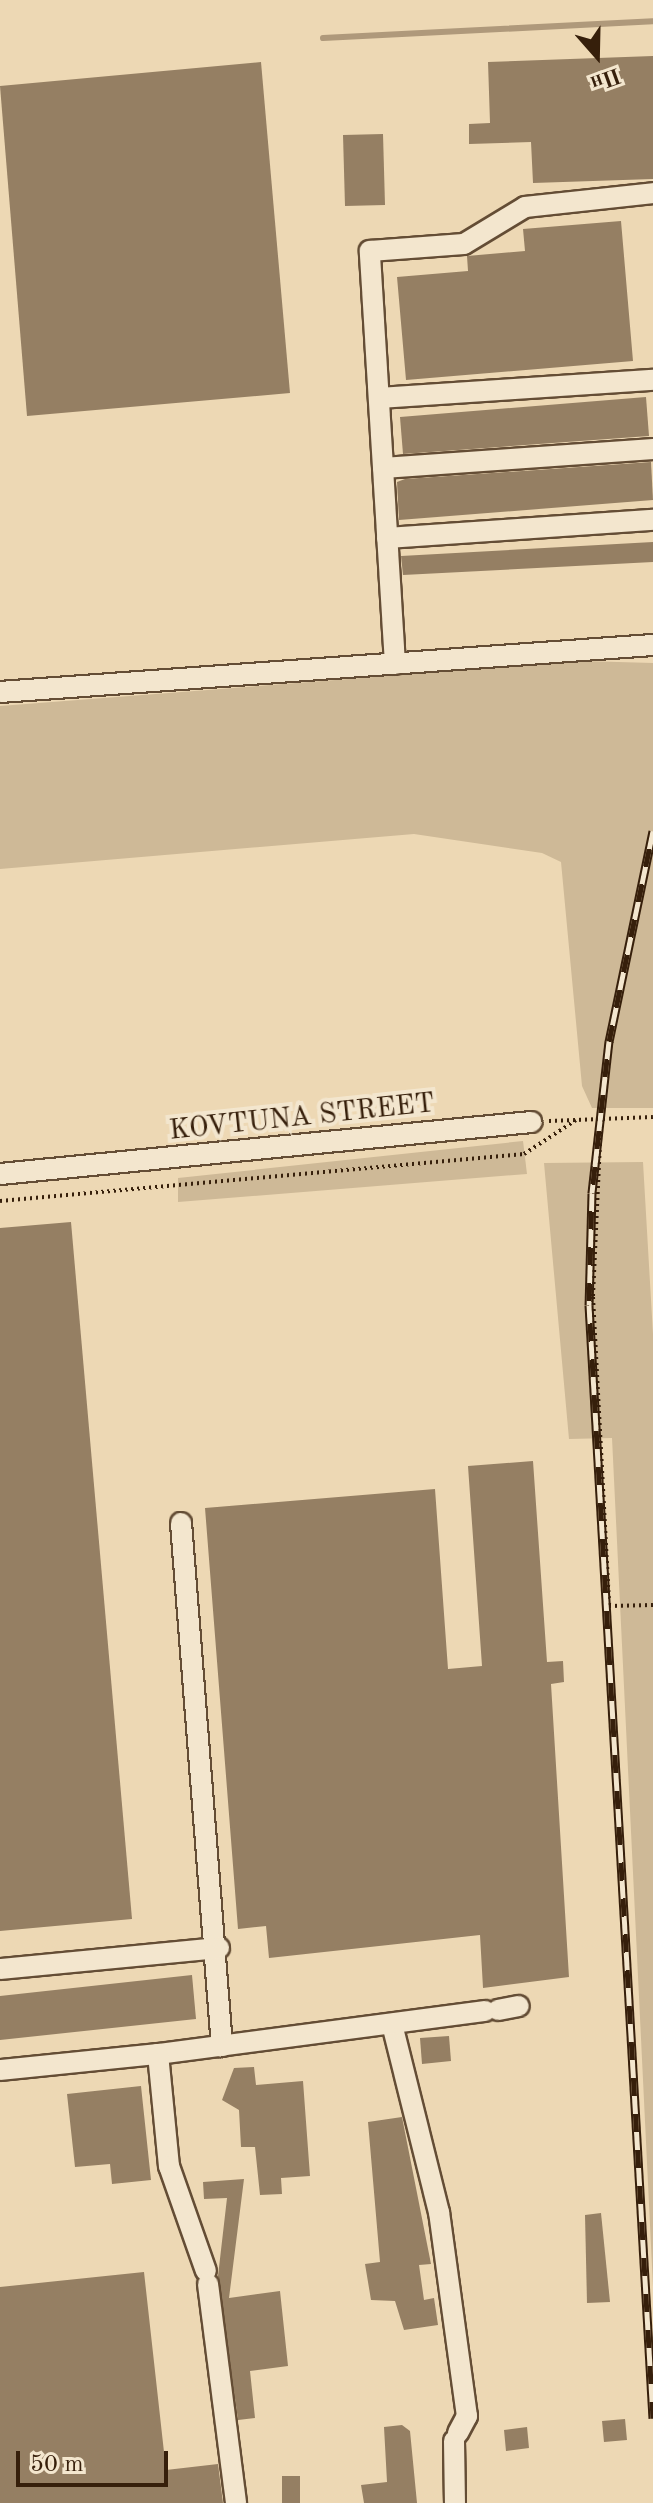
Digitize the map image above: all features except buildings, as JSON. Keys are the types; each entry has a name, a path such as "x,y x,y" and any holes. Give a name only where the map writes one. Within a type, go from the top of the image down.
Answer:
{"street":[{"path":"395,664 370,251 464,244 525,207 653,193"},
{"path":"379,398 653,380"},
{"path":"383,468 653,449"},
{"path":"387,538 653,520"},
{"path":"0,692 395,664 650,639"},
{"name":"KOVTUNA STREET","path":"0,1174 531,1122"},
{"path":"181,1523 219,1948 222,2046"},
{"path":"0,1969 219,1948"},
{"path":"0,2070 158,2054 519,2006"},
{"path":"392,2024 439,2212 467,2416 456,2437 455,2503"},
{"path":"158,2054 169,2166 207,2277 236,2503"}],"path":[{"path":"531,1122 653,1118"},
{"path":"0,1201 524,1154 576,1120"},
{"path":"601,1120 593,1297 609,1606 653,1605"}],"shaded area":[{"path":"582,661 653,663 653,1108 592,1108 582,1086 561,862 542,853 414,834 0,869 0,706"},
{"path":"523,1141 527,1174 178,1202 178,1178"},
{"path":"643,1162 653,1334 653,2287 612,1438 569,1439 544,1163"}],"waterway":[{"path":"323,38 653,21"}],"railway":[{"path":"653,831 609,1041 592,1193 589,1305 653,2418"}]}
